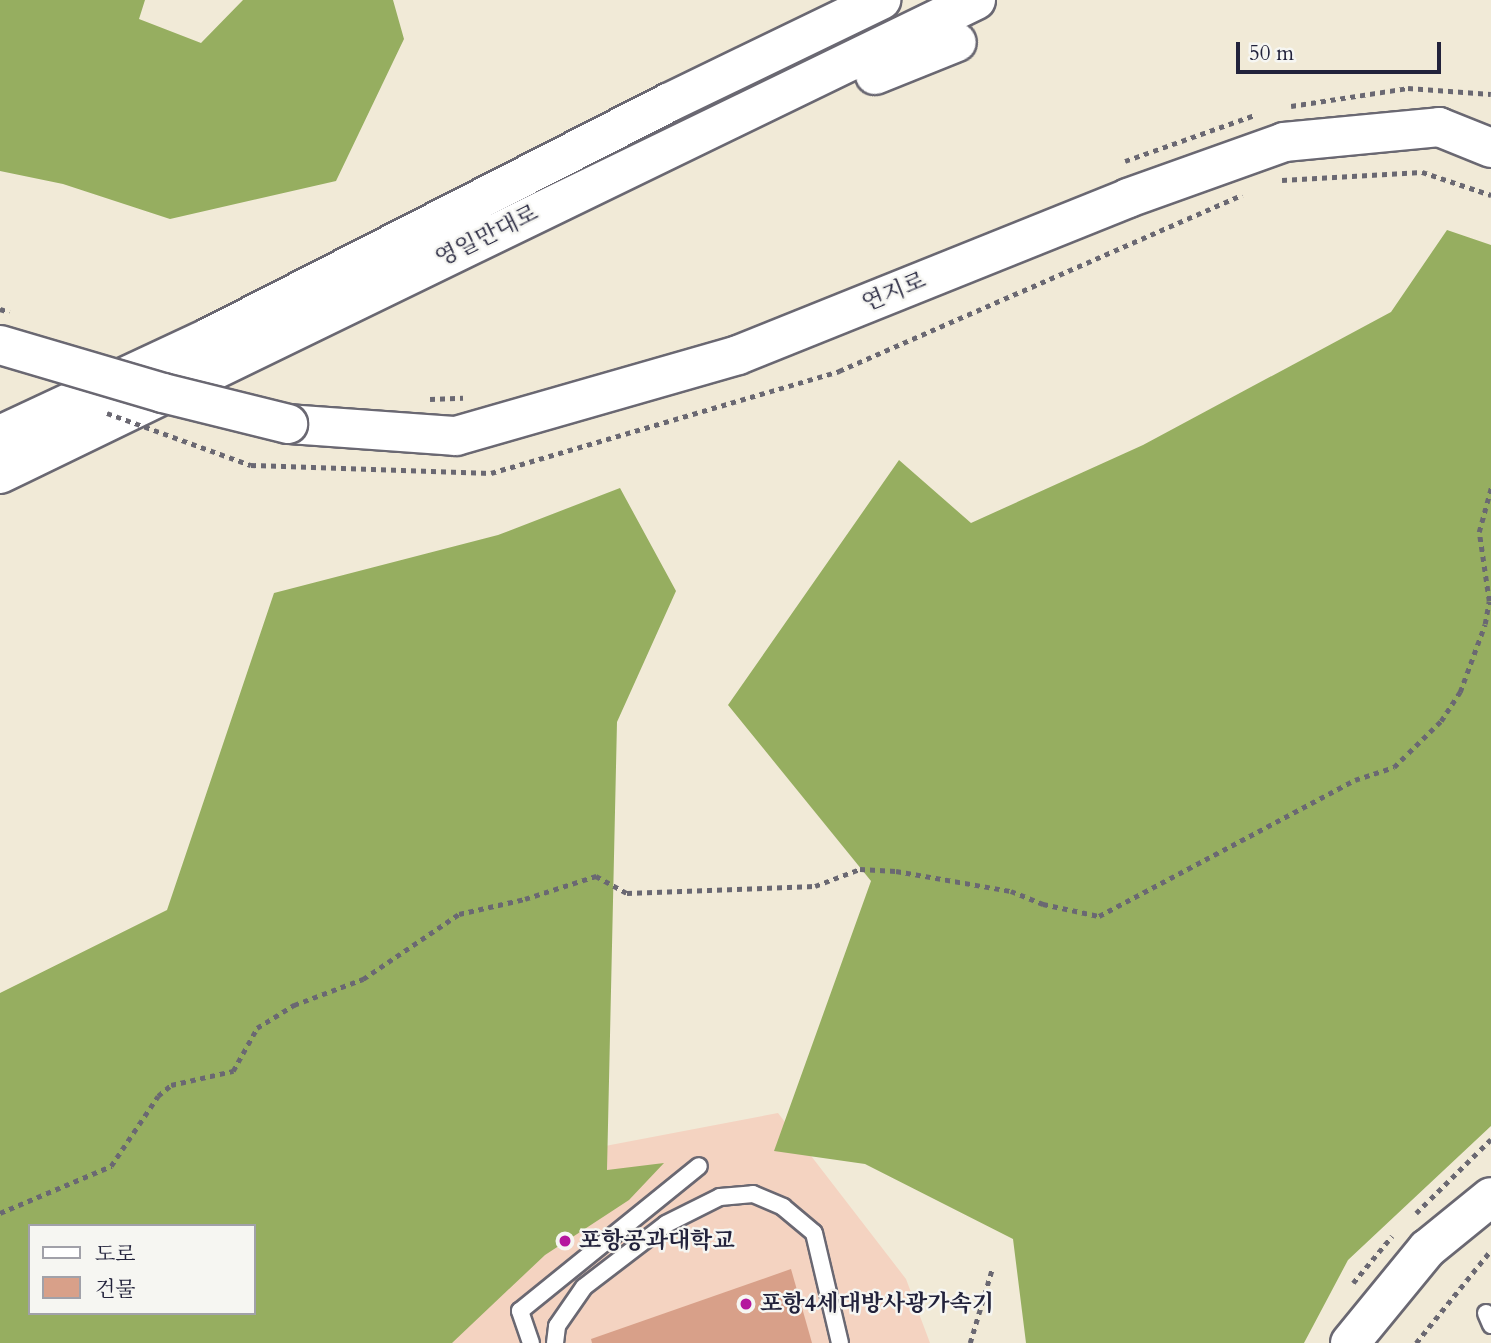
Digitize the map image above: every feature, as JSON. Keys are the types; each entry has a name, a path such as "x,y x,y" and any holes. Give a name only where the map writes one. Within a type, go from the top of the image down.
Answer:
{"main road":[{"path":"604,136 732,52 827,0"},
{"name":"영일만대로","path":"0,435 205,339 604,136 881,0"},
{"name":"영일만대로","path":"0,474 976,0"},
{"path":"599,182 739,132 957,41"},
{"name":"연지로","path":"0,345 163,393 288,424 456,436 738,355 1128,198 1284,142 1439,127 1491,148"},
{"path":"1350,1343 1427,1249 1491,1197"}],"lane":[{"path":"531,1343 520,1311 699,1166"},
{"path":"555,1343 557,1326 584,1287 666,1224 720,1197 753,1194 783,1208 814,1233 840,1343"}],"path":[{"path":"1285,107 1408,88 1491,94"},
{"path":"1111,167 1223,123 1260,114"},
{"path":"423,399 478,397"},
{"path":"100,411 251,465"},
{"path":"0,1213 111,1167 158,1096 171,1086 233,1070 257,1028 294,1005 337,992 363,979 459,914 524,899 596,876 627,893 815,886 860,869 896,871 1011,891 1043,904 1099,916 1355,780 1394,766 1441,721 1460,692 1485,624 1489,601 1479,532 1491,488"},
{"path":"1416,1343 1491,1250"},
{"path":"971,1343 992,1269"}],"shaded area":[{"name":"포항공과대학교","path":"778,1113 906,1279 930,1343 0,1343 28,1315 256,1315 256,1224 197,1224"}],"green space":[{"path":"0,0 145,0 139,19 201,43 243,0 393,0 404,39 336,181 170,219 63,184 0,171"},
{"path":"1447,230 1491,245 1491,1126 1348,1260 1304,1343 1026,1343 1013,1239 865,1164 774,1151 871,881 728,705 899,460 971,523 1143,445 1391,312"},
{"path":"620,488 676,591 617,722 607,1170 664,1163 629,1200 545,1255 452,1343 0,1343 0,993 167,910 274,593 498,535"}],"building":[{"name":"포항4세대방사광가속기","path":"791,1269 812,1343 592,1343 591,1339"}],"place":[{"name":"포항공과대학교","path":"565,1241"},
{"name":"포항4세대방사광가속기","path":"746,1304"}]}
